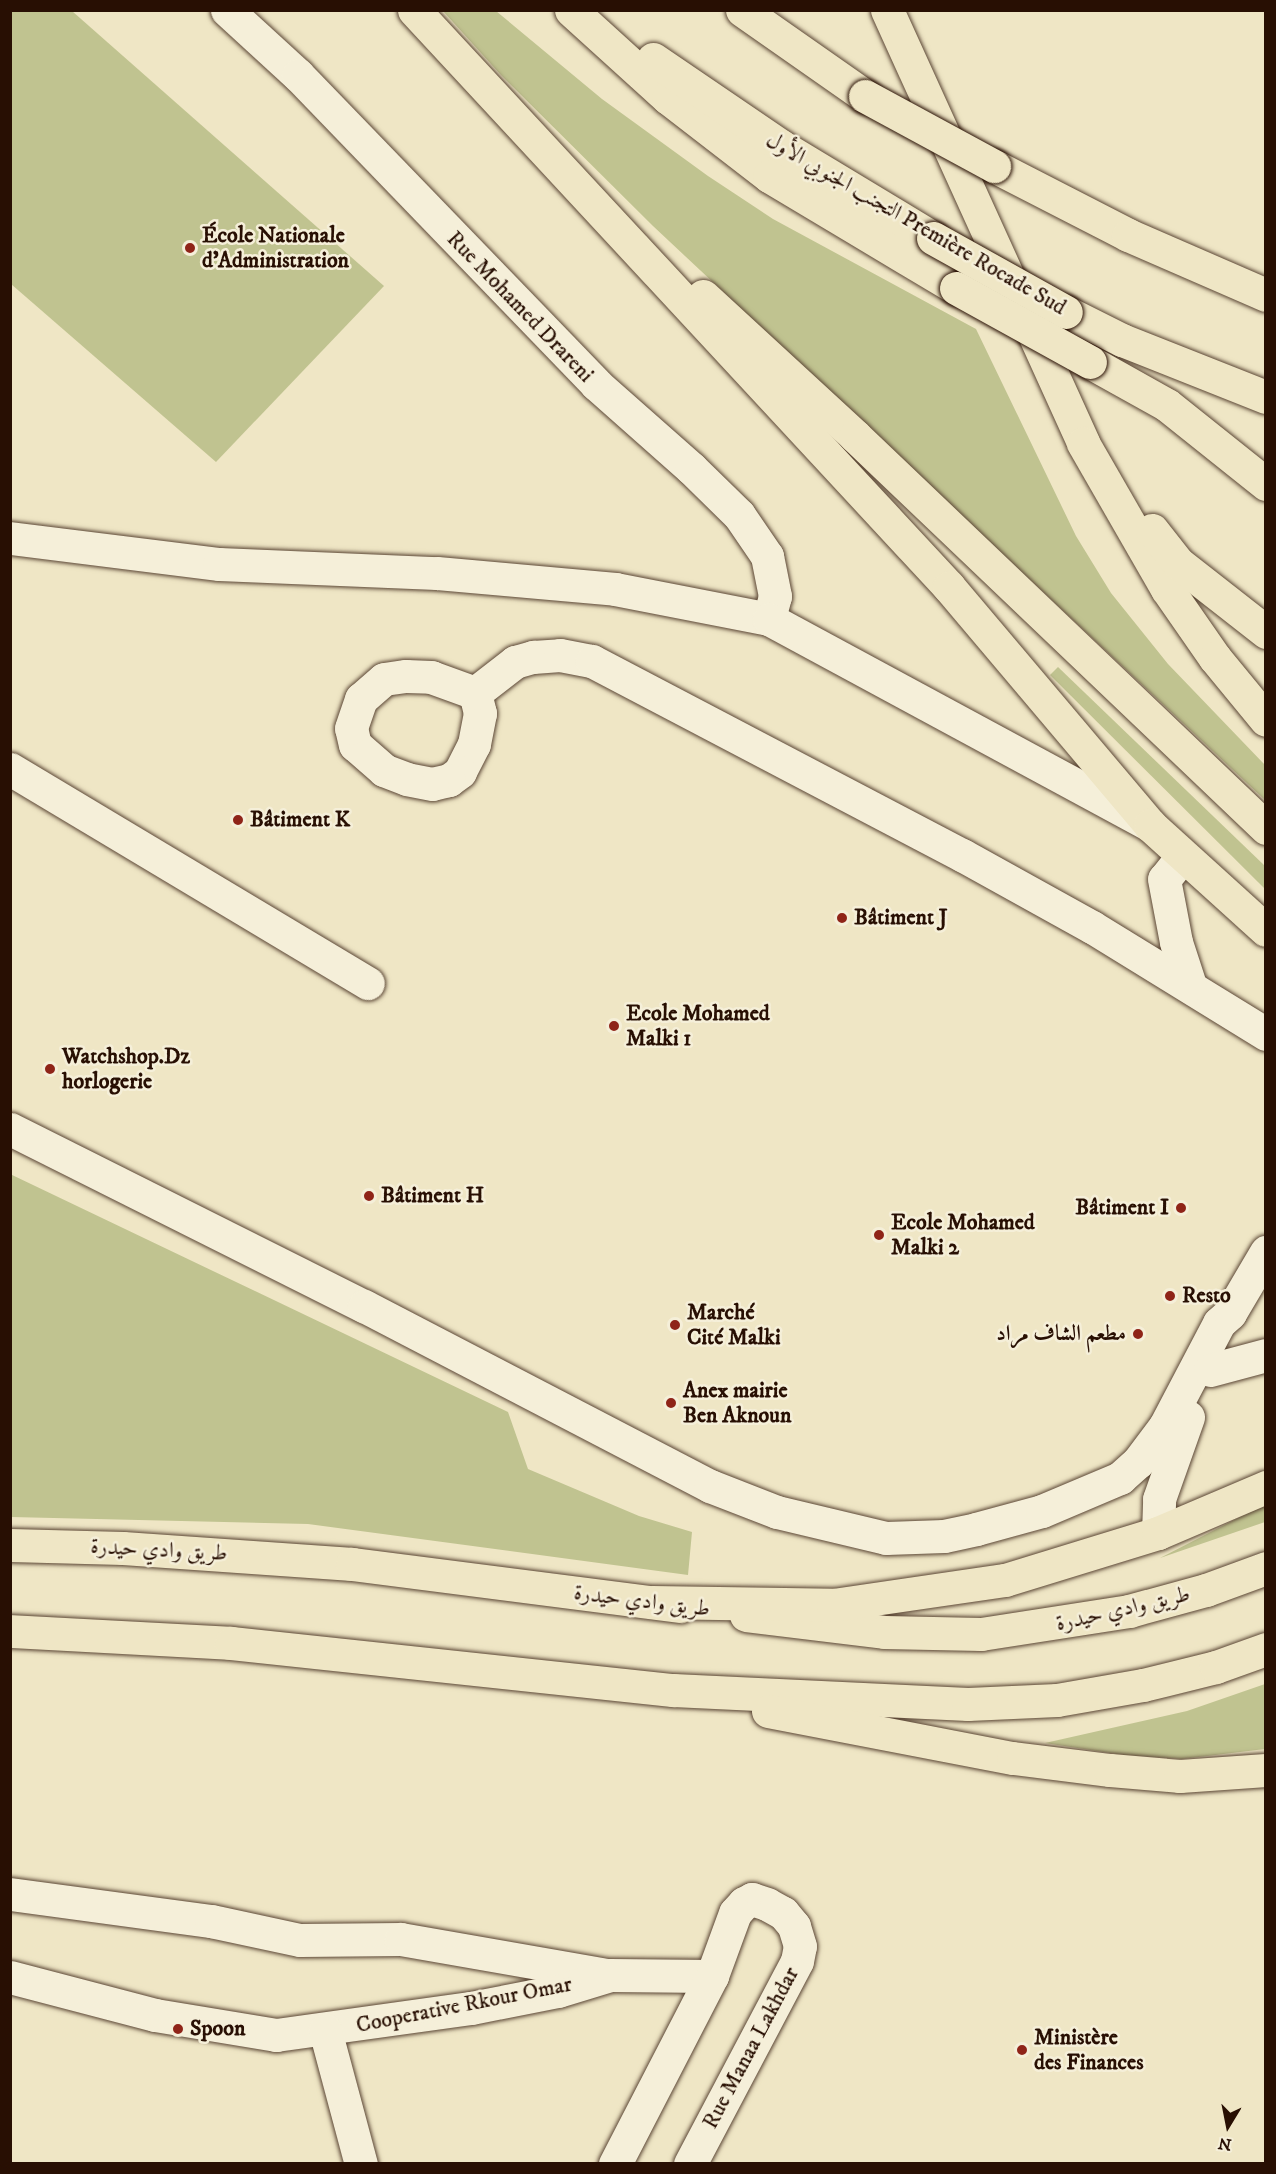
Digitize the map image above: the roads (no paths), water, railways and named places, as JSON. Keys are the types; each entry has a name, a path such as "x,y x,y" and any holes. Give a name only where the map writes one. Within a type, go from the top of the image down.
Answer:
{"main road":[{"path":"414,10 506,113 949,587 1150,825 1182,857 1266,930"},
{"path":"571,10 668,98 769,176 956,288 1167,405 1266,484"},
{"name":"التجنب الجنوبي الأول Première Rocade Sud","path":"589,10 722,107 933,238 1066,312 1122,340 1266,397"},
{"path":"742,10 865,96 1128,235 1266,296"},
{"path":"887,10 1083,443 1167,589 1215,658 1266,720"},
{"path":"506,113 855,436 1266,828"},
{"path":"1083,443 1178,563 1266,632"},
{"path":"652,1602 777,1605 886,1599 1005,1580 1158,1533 1266,1487"},
{"name":"طريق وادي حيدرة","path":"10,1545 276,1557 885,1632 981,1634 1129,1611 1206,1590 1266,1569"},
{"path":"10,1631 231,1643 673,1690 968,1704 1057,1700 1153,1683 1266,1649"},
{"path":"673,1690 1013,1758 1180,1776 1266,1770"}],"street":[{"name":"Rue Mohamed Drareni","path":"227,10 298,75 596,384 692,468 739,515 768,556 775,596 769,619"},
{"path":"10,537 219,564 437,573 615,589 769,619 1150,825"},
{"path":"475,693 515,662 533,657 560,655 592,661 962,855 1190,985 1266,1034"},
{"path":"10,769 368,983"},
{"path":"1182,857 1164,879 1176,942 1190,985"},
{"path":"10,1129 364,1306 710,1486 777,1512 886,1538 944,1536 976,1529 1042,1511 1120,1478 1152,1445 1218,1323 1230,1313 1266,1252"},
{"path":"1158,1533 1159,1500 1167,1472 1228,1328 1230,1313"},
{"path":"1210,1370 1266,1355"},
{"path":"10,1894 211,1921 300,1940 401,1939 610,1975"},
{"name":"Rue Manaa Lakhdar","path":"690,2163 797,1960 800,1946 794,1926 783,1913 767,1904 752,1899 744,1903 735,1913 712,1976"},
{"name":"Cooperative Rkour Omar","path":"10,1977 155,2015 276,2035 471,2008 558,1990 610,1975 712,1976"},
{"path":"615,2163 712,1976"},
{"path":"325,2030 361,2163"}],"place":[{"name":"École Nationale d'Administration","path":"190,248"},
{"name":"Bâtiment K","path":"238,820"},
{"name":"Bâtiment J","path":"842,918"},
{"name":"Ecole Mohamed Malki 1","path":"614,1026"},
{"name":"Watchshop.Dz horlogerie","path":"50,1069"},
{"name":"Bâtiment H","path":"369,1196"},
{"name":"Bâtiment I","path":"1181,1208"},
{"name":"Ecole Mohamed Malki 2","path":"879,1235"},
{"name":"Resto","path":"1170,1296"},
{"name":"Marché Cité Malki","path":"675,1325"},
{"name":"مطعم الشاف مراد","path":"1138,1334"},
{"name":"Anex mairie Ben Aknoun","path":"671,1403"},
{"name":"Spoon","path":"178,2029"},
{"name":"Ministère des Finances","path":"1022,2050"}]}
